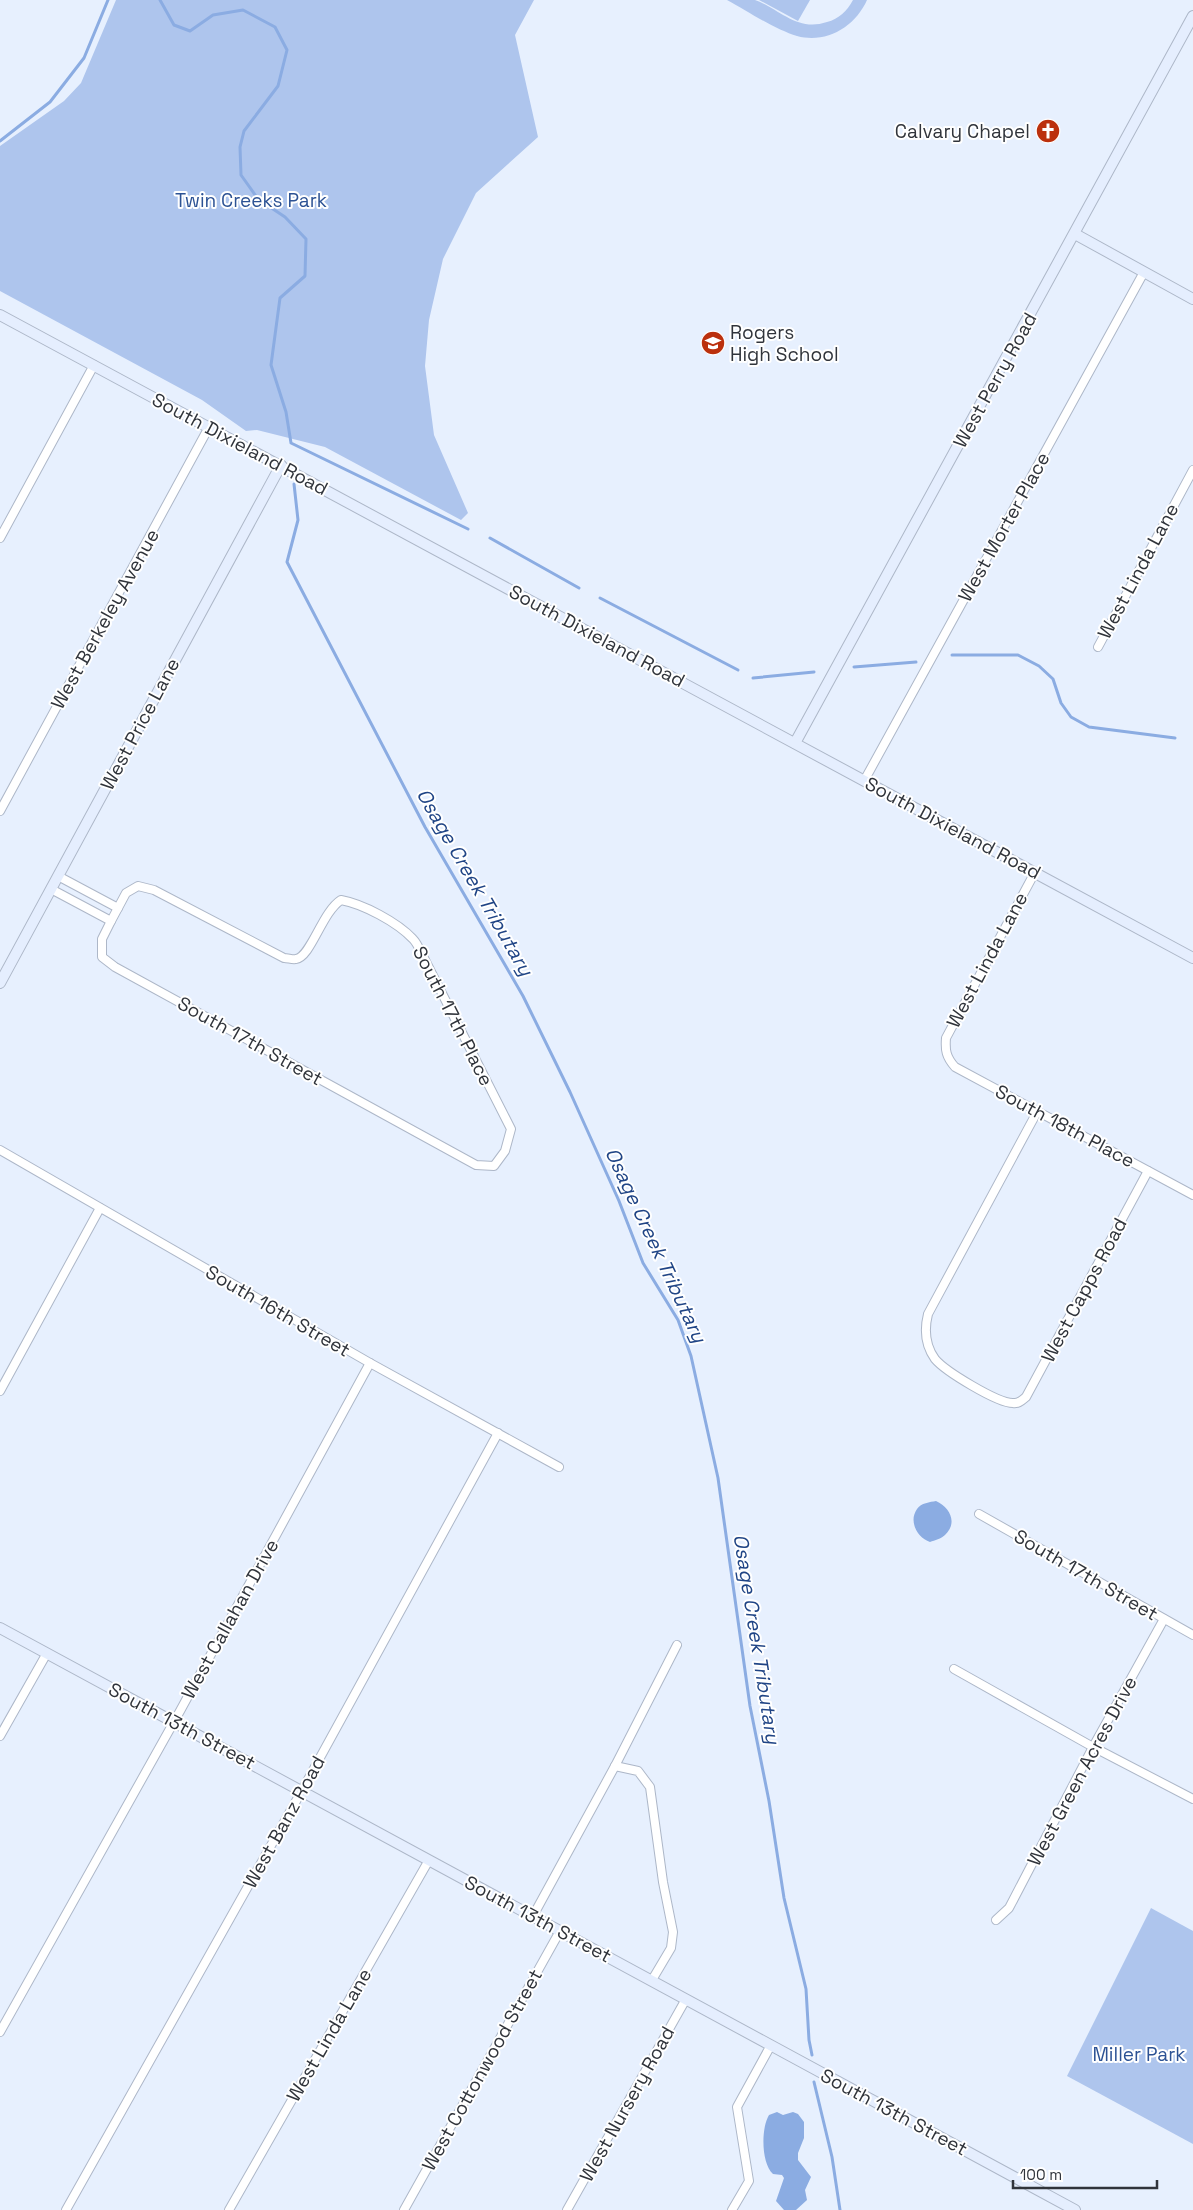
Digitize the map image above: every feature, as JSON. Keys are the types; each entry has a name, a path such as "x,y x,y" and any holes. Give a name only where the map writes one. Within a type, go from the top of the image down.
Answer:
{"street":[{"name":"West Perry Road","path":"795,743 1193,16"},
{"path":"1075,234 1193,299"},
{"name":"West Morter Place","path":"864,781 1144,272"},
{"name":"South Dixieland Road","path":"0,315 1193,958"},
{"path":"0,538 94,365"},
{"name":"West Berkeley Avenue","path":"0,811 209,427"},
{"name":"West Price Lane","path":"0,983 281,465"},
{"name":"West Linda Lane","path":"1098,647 1193,470"},
{"name":"West Linda Lane","path":"944,1050 946,1038 1035,872"},
{"path":"58,876 118,908"},
{"name":"South 17th Place","path":"111,921 126,893 138,886 154,890 284,958 297,959 306,954 332,906 341,900 354,903 397,925 414,940 423,956 511,1129 505,1150 494,1166"},
{"path":"51,889 111,921"},
{"name":"South 17th Street","path":"111,921 102,939 102,957 115,967 476,1165 494,1166"},
{"name":"South 18th Place","path":"944,1050 949,1060 955,1066 1193,1195"},
{"name":"West Capps Road","path":"1037,1112 928,1314 925,1334 935,1358 945,1369 990,1395 1013,1404 1020,1402 1026,1397 1148,1171"},
{"name":"South 16th Street","path":"0,1150 370,1363 559,1467"},
{"path":"0,1391 100,1208"},
{"name":"West Callahan Drive","path":"0,2032 174,1722 370,1363"},
{"name":"West Banz Road","path":"66,2210 301,1791 498,1433"},
{"name":"South 17th Street","path":"979,1514 1193,1635"},
{"name":"West Green Acres Drive","path":"996,1920 1009,1908 1093,1747 1164,1619"},
{"name":"South 13th Street","path":"0,1628 1075,2210"},
{"path":"533,1916 615,1766 677,1644"},
{"path":"0,1736 47,1653"},
{"path":"954,1669 1093,1747 1193,1799"},
{"path":"615,1766 638,1771 650,1787 663,1882 673,1932 671,1948 652,1980"},
{"name":"West Linda Lane","path":"229,2210 429,1860"},
{"name":"West Cottonwood Street","path":"404,2210 560,1931"},
{"name":"West Nursery Road","path":"567,2210 686,1999"},
{"path":"732,2210 749,2181 738,2107 771,2045"}],"green space":[{"name":"Twin Creeks Park","path":"116,0 534,0 515,35 538,137 476,193 443,259 429,320 425,366 434,435 468,513 461,520 325,447 257,430 246,431 202,400 0,291 0,146 64,101 81,83"},
{"path":"727,0 755,0 798,22 816,24 839,17 853,0 867,0 855,18 838,31 818,38 808,38 780,29"},
{"path":"759,0 810,0 798,21"},
{"name":"Miller Park","path":"1151,1908 1193,1931 1193,2144 1067,2076"}],"shaded area":[{"path":"936,1501 945,1507 952,1521 949,1530 943,1536 930,1542 918,1533 914,1524 914,1514 921,1505"},
{"path":"777,2112 783,2115 793,2112 798,2114 804,2122 804,2138 798,2153 798,2160 811,2177 805,2190 807,2200 796,2210 784,2210 776,2201 784,2178 782,2175 773,2174 769,2169 764,2154 766,2121 769,2115"}],"waterway":[{"path":"0,141 50,102 84,58 108,0"},
{"name":"Osage Creek Tributary","path":"160,0 174,25 190,31 213,15 243,10 275,27 287,50 278,86 244,131 240,147 241,175 258,199 285,217 306,239 305,276 280,298 271,365 286,412 291,443 468,529"},
{"name":"Osage Creek Tributary","path":"294,484 298,520 287,562 425,827 523,996 570,1092 619,1201 643,1263 678,1320 691,1356 718,1478 750,1706 769,1801 784,1898 806,1989 809,2040 812,2055"},
{"path":"490,538 579,588"},
{"path":"600,598 738,670"},
{"path":"952,655 1018,655 1039,666 1053,679 1061,703 1071,717 1089,727 1175,738"},
{"path":"854,667 916,662"},
{"path":"753,678 814,672"},
{"name":"Osage Creek Tributary","path":"814,2082 832,2157 840,2210"}],"place":[{"name":"Calvary Chapel","path":"1048,131"},
{"name":"Rogers High School","path":"713,343"}]}
